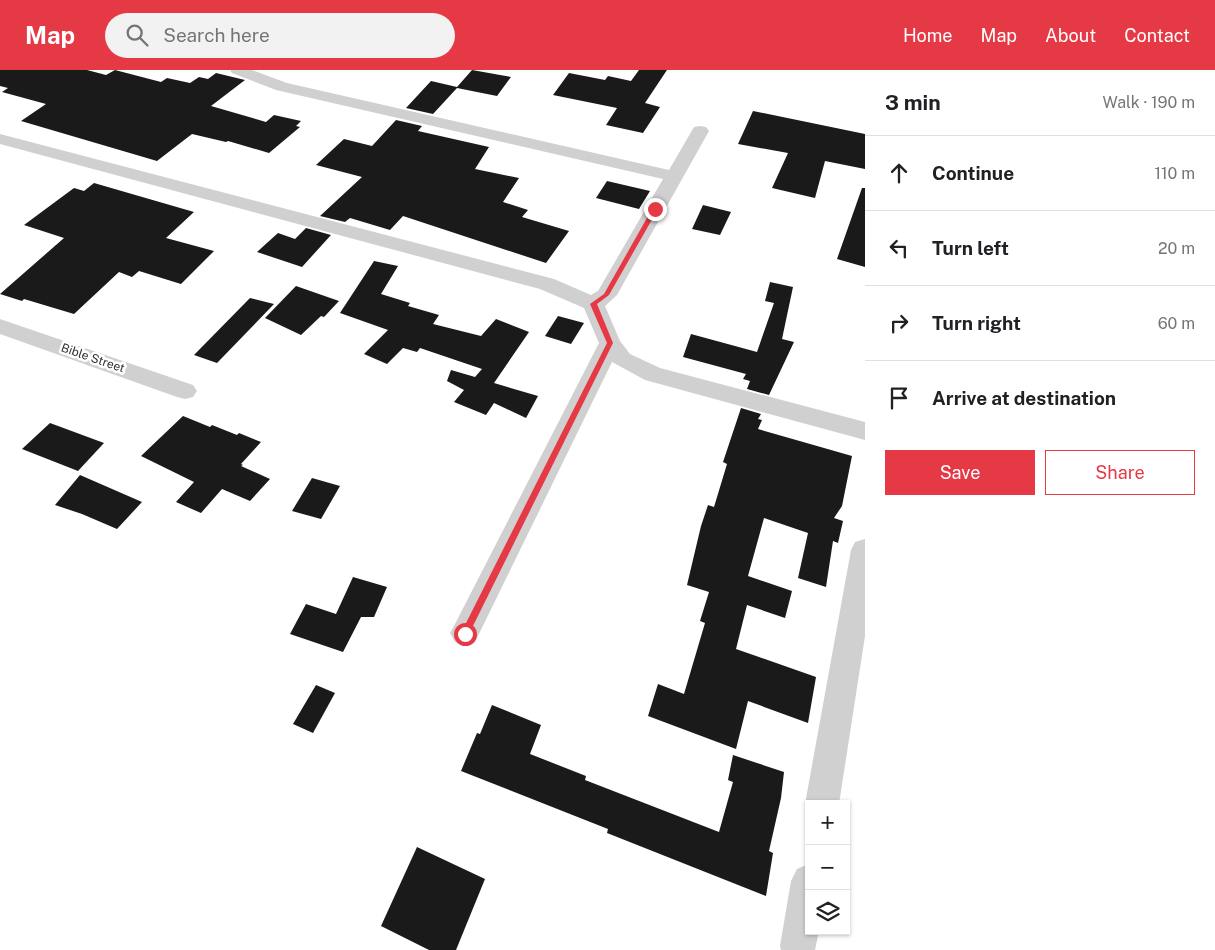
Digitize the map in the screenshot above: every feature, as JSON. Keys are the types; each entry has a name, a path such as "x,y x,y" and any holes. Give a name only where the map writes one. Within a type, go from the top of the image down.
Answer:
{"street":[{"path":"238,70 282,87 673,176"},
{"path":"593,304 606,295 700,131"},
{"path":"0,139 546,284 593,304 610,343 622,358 653,374 865,431"},
{"name":"Bible Street","path":"0,326 185,391"},
{"path":"465,634 610,343"},
{"path":"823,800 865,550"},
{"path":"798,946 807,890"}],"building":[{"path":"0,70 87,70 106,75 115,70 161,82 167,78 190,83 199,77 208,79 216,73 245,80 211,106 266,122 274,115 301,121 296,126 300,127 269,153 228,141 192,134 157,161 21,121 46,104 2,92 8,88 0,86"},
{"path":"472,70 511,77 497,96 457,88 433,114 406,108 431,81 457,87"},
{"path":"639,70 667,70 645,103 660,107 643,133 606,125 617,108 553,95 569,73 605,80 608,76 631,81"},
{"path":"753,111 865,134 865,169 825,161 815,198 772,188 788,153 738,144"},
{"path":"396,120 422,126 418,131 489,147 475,169 519,178 503,202 528,210 522,217 569,231 546,263 403,216 390,230 350,218 345,222 320,216 362,177 316,165 344,139 372,146"},
{"path":"607,181 650,191 639,209 596,198"},
{"path":"94,183 194,212 166,238 214,251 181,284 139,271 132,277 119,272 74,314 0,294 64,238 24,225 74,188 84,191"},
{"path":"862,188 865,188 865,267 837,259"},
{"path":"703,205 731,212 720,235 692,229"},
{"path":"306,228 331,235 302,267 257,252 278,233 295,239"},
{"path":"374,261 398,266 381,294 410,303 408,306 439,315 433,324 481,336 496,319 529,332 494,383 538,396 526,418 494,403 486,415 454,402 464,390 447,381 451,370 475,377 482,369 420,348 417,352 403,348 387,364 364,354 388,330 340,313"},
{"path":"770,282 793,287 782,339 794,342 769,395 747,389 750,381 743,379 746,374 683,357 691,334 757,352 774,303 765,301"},
{"path":"296,286 339,301 324,317 321,316 301,335 265,318"},
{"path":"250,298 274,304 217,363 194,355"},
{"path":"558,316 584,323 571,344 545,336"},
{"path":"741,408 761,414 758,419 762,420 758,429 852,456 842,506 834,518 843,521 838,543 833,541 826,587 798,578 808,533 764,518 748,576 792,591 785,618 747,605 736,649 816,677 808,723 748,701 736,749 648,716 658,684 684,694 705,623 700,621 709,592 687,585 701,526 708,505 714,507 727,464 723,462"},
{"path":"183,416 210,427 212,425 261,442 241,466 270,479 250,501 222,489 201,513 176,502 194,482 141,456"},
{"path":"50,423 104,443 78,471 22,449"},
{"path":"80,475 142,502 117,529 55,505"},
{"path":"312,478 340,486 321,519 292,511"},
{"path":"353,577 387,587 374,617 361,617 343,652 290,634 306,604 336,614"},
{"path":"316,685 335,693 313,733 293,724"},
{"path":"492,705 541,725 530,754 586,776 585,780 719,832 733,782 728,780 733,755 784,772 781,798 769,851 773,853 766,896 607,833 608,829 461,771 477,733 480,734"},
{"path":"417,847 485,879 456,950 429,950 381,926"}],"route":[{"path":"465,634 610,343 593,304 606,295 655,209"}]}
